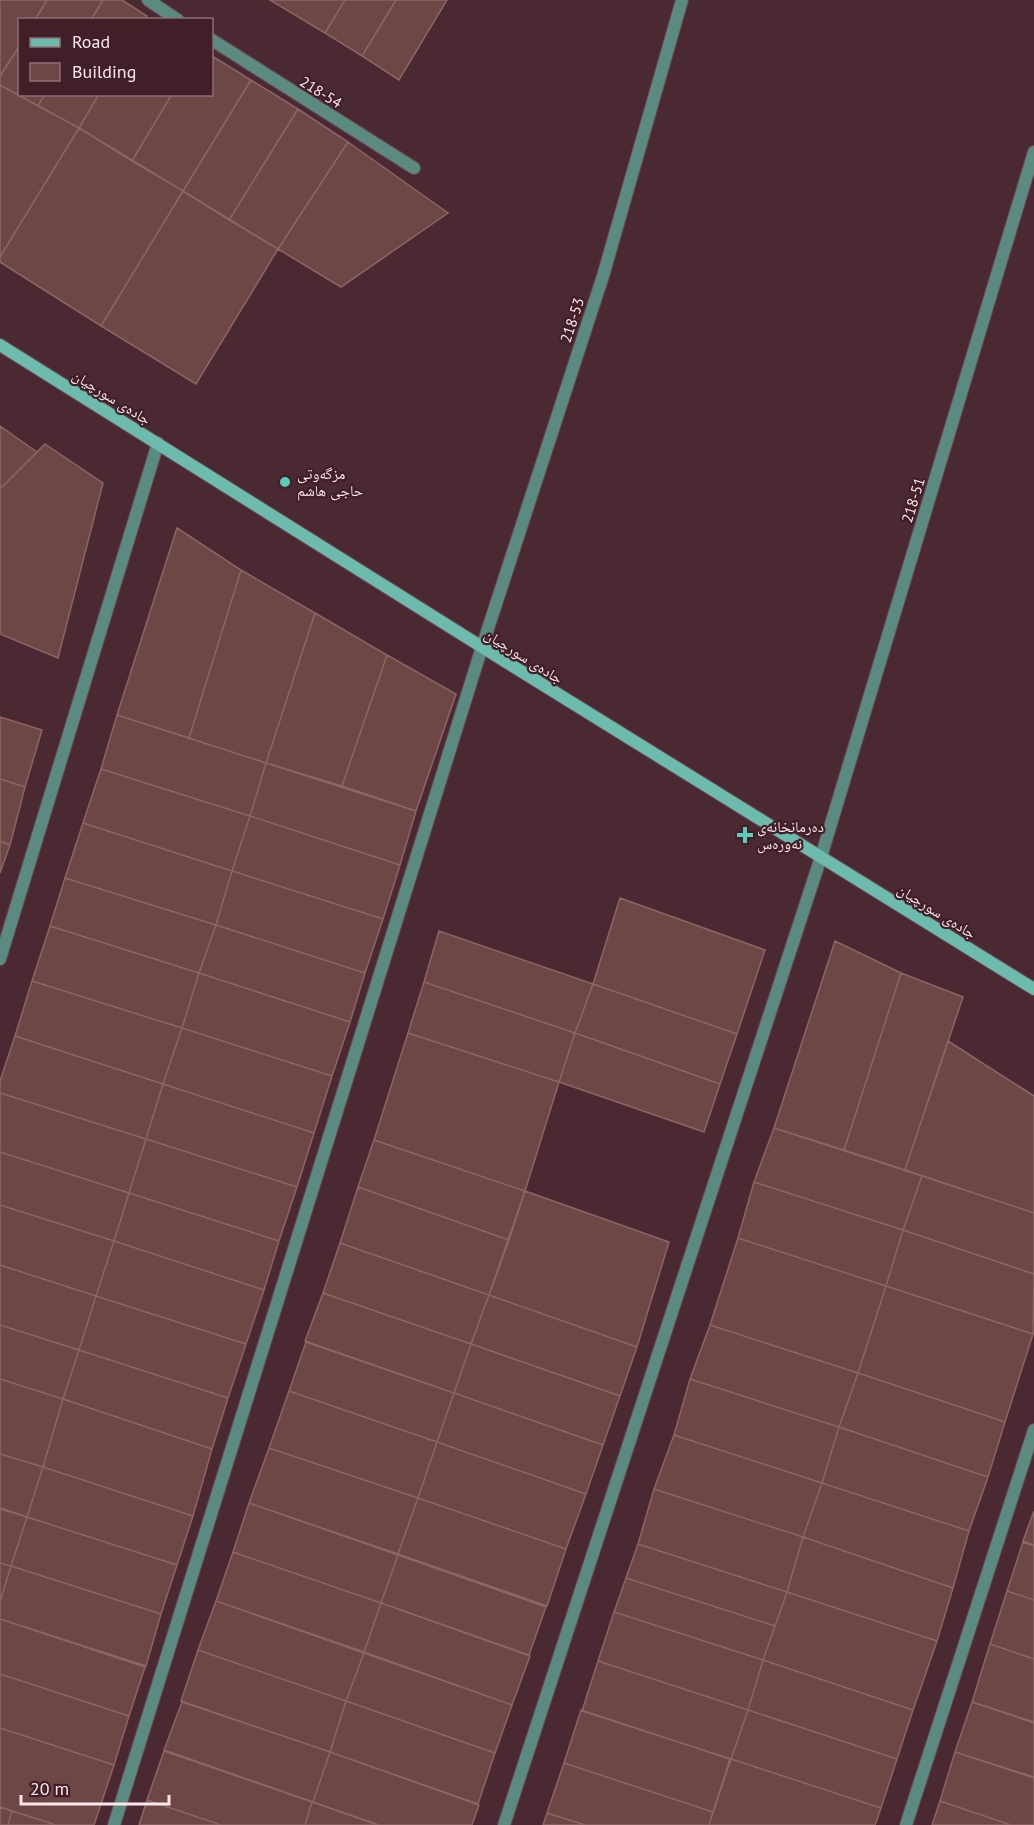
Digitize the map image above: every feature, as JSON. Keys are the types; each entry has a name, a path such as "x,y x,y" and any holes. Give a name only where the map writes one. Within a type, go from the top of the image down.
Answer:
{"street":[{"path":"148,0 175,18"},
{"name":"218-53","path":"114,1825 482,647 603,276 682,0"},
{"name":"218-54","path":"213,41 414,168"},
{"name":"218-51","path":"504,1825 821,857 1034,152"},
{"name":"جادەی سورچیان","path":"0,345 1034,989"},
{"path":"0,959 158,443"},
{"path":"906,1825 1034,1430"}],"building":[{"path":"0,0 47,0 36,18 18,18 18,48 0,76"},
{"path":"47,0 103,0 92,18 36,18"},
{"path":"103,0 122,0 147,16 146,18 92,18"},
{"path":"270,0 345,0 325,33"},
{"path":"345,0 396,0 362,56 325,33"},
{"path":"396,0 447,0 399,80 362,56"},
{"path":"18,48 18,95 0,85 0,76"},
{"path":"213,57 251,80 183,191 132,161 171,96 213,96"},
{"path":"251,80 298,109 229,220 183,191"},
{"path":"0,85 79,128 0,257"},
{"path":"20,96 44,96 38,106"},
{"path":"44,96 98,96 79,128 38,106"},
{"path":"98,96 171,96 132,161 79,128"},
{"path":"298,109 348,142 278,249 229,220"},
{"path":"79,128 183,191 101,326 0,262 0,257"},
{"path":"348,142 448,213 341,287 278,249"},
{"path":"183,191 278,249 196,384 101,326"},
{"path":"0,426 37,452 0,489"},
{"path":"45,444 103,483 58,658 0,634 0,489"},
{"path":"177,528 241,570 189,738 117,715"},
{"path":"241,570 315,613 266,763 189,738"},
{"path":"315,613 387,655 342,786 266,763"},
{"path":"387,655 456,694 416,811 342,786"},
{"path":"117,715 266,763 250,816 101,769"},
{"path":"0,717 42,730 25,787 0,779"},
{"path":"266,763 416,811 400,865 250,816"},
{"path":"101,769 250,816 232,871 83,823"},
{"path":"0,779 25,787 10,845 0,841"},
{"path":"250,816 400,865 383,919 232,871"},
{"path":"83,823 232,871 216,925 65,878"},
{"path":"0,841 10,845 0,873"},
{"path":"232,871 383,919 365,973 216,925"},
{"path":"65,878 216,925 199,973 50,926"},
{"path":"620,898 765,950 737,1034 593,984"},
{"path":"216,925 365,973 350,1022 199,973"},
{"path":"50,926 199,973 182,1028 32,981"},
{"path":"439,931 593,984 575,1033 424,982"},
{"path":"835,941 901,973 844,1150 774,1128"},
{"path":"199,973 350,1022 332,1076 182,1028"},
{"path":"901,973 963,997 905,1170 844,1150"},
{"path":"32,981 182,1028 163,1084 15,1036"},
{"path":"424,982 575,1033 559,1082 408,1033"},
{"path":"593,984 737,1034 720,1084 575,1033"},
{"path":"182,1028 332,1076 314,1133 163,1084"},
{"path":"408,1033 559,1082 525,1191 374,1140"},
{"path":"575,1033 720,1084 704,1132 559,1082"},
{"path":"15,1036 163,1084 146,1139 0,1093 0,1081"},
{"path":"948,1041 1034,1096 1034,1213 905,1170"},
{"path":"163,1084 314,1133 297,1187 146,1139"},
{"path":"0,1093 146,1139 129,1193 0,1152"},
{"path":"774,1128 922,1176 903,1230 754,1182"},
{"path":"146,1139 297,1187 279,1241 129,1193"},
{"path":"374,1140 525,1191 509,1240 358,1187"},
{"path":"0,1152 129,1193 114,1241 0,1205"},
{"path":"922,1176 1034,1213 1034,1274 903,1230"},
{"path":"754,1182 903,1230 886,1286 738,1238"},
{"path":"358,1187 509,1240 489,1295 340,1243"},
{"path":"525,1191 669,1242 637,1347 489,1295"},
{"path":"129,1193 279,1241 264,1290 114,1241"},
{"path":"0,1205 114,1241 96,1296 0,1265"},
{"path":"903,1230 1034,1274 1033,1334 886,1286"},
{"path":"738,1238 886,1286 858,1373 710,1325"},
{"path":"114,1241 264,1290 246,1344 96,1296"},
{"path":"340,1243 489,1295 471,1344 323,1293"},
{"path":"0,1265 96,1296 79,1350 0,1325"},
{"path":"886,1286 1033,1334 1005,1422 858,1373"},
{"path":"323,1293 471,1344 454,1393 305,1341"},
{"path":"489,1295 637,1347 620,1396 471,1344"},
{"path":"96,1296 246,1344 228,1398 79,1350"},
{"path":"0,1325 79,1350 63,1399 0,1379"},
{"path":"710,1325 858,1373 839,1427 690,1379"},
{"path":"306,1342 454,1393 437,1442 289,1391"},
{"path":"471,1344 620,1396 603,1445 454,1393"},
{"path":"79,1350 228,1398 212,1449 63,1399"},
{"path":"858,1373 1005,1422 988,1477 839,1427"},
{"path":"0,1379 63,1399 43,1467 0,1454"},
{"path":"690,1379 839,1427 822,1483 674,1435"},
{"path":"289,1391 437,1442 418,1498 269,1448"},
{"path":"454,1393 603,1445 586,1494 437,1442"},
{"path":"63,1399 212,1449 193,1516 43,1467"},
{"path":"839,1427 988,1477 969,1531 822,1483"},
{"path":"674,1435 822,1483 803,1537 654,1489"},
{"path":"437,1442 586,1494 566,1549 418,1498"},
{"path":"269,1448 418,1498 398,1554 249,1503"},
{"path":"0,1454 43,1467 27,1517 0,1508"},
{"path":"43,1467 193,1516 177,1565 27,1517"},
{"path":"822,1483 969,1531 953,1588 803,1537"},
{"path":"654,1489 803,1537 787,1592 638,1544"},
{"path":"418,1498 566,1549 547,1606 398,1554"},
{"path":"249,1503 398,1555 381,1603 233,1552"},
{"path":"0,1509 27,1517 11,1566 0,1563"},
{"path":"1034,1511 1034,1545 1023,1541"},
{"path":"27,1517 177,1565 161,1614 11,1566"},
{"path":"803,1537 953,1588 937,1641 787,1592"},
{"path":"1023,1542 1034,1546 1034,1600 1007,1591"},
{"path":"638,1544 787,1592 775,1626 626,1578"},
{"path":"233,1552 381,1603 364,1652 216,1601"},
{"path":"398,1555 546,1607 529,1655 381,1603"},
{"path":"0,1563 11,1566 0,1602"},
{"path":"11,1566 161,1614 146,1666 0,1619 0,1602"},
{"path":"626,1578 775,1626 763,1660 614,1612"},
{"path":"1007,1591 1034,1600 1034,1659 990,1644"},
{"path":"787,1592 937,1641 913,1710 763,1660"},
{"path":"216,1601 364,1653 346,1701 198,1650"},
{"path":"381,1603 530,1656 512,1705 364,1652"},
{"path":"614,1612 763,1660 748,1710 598,1661"},
{"path":"0,1619 145,1667 129,1716 0,1674"},
{"path":"990,1644 1034,1659 1034,1722 972,1702"},
{"path":"198,1650 346,1701 330,1752 181,1701"},
{"path":"364,1653 512,1705 495,1753 346,1701"},
{"path":"763,1660 913,1710 897,1759 748,1710"},
{"path":"598,1661 748,1710 731,1759 582,1711"},
{"path":"0,1674 129,1716 114,1765 0,1728"},
{"path":"346,1701 495,1753 478,1804 330,1752"},
{"path":"182,1702 330,1752 313,1802 164,1750"},
{"path":"972,1702 1034,1723 1034,1777 955,1752"},
{"path":"581,1710 730,1759 713,1812 564,1763"},
{"path":"748,1710 897,1759 881,1808 731,1759"},
{"path":"0,1728 114,1765 94,1825 56,1825 0,1807"},
{"path":"164,1751 312,1802 305,1825 221,1825 147,1800"},
{"path":"330,1752 479,1805 472,1825 379,1825 313,1802"},
{"path":"955,1752 1034,1778 1034,1825 1011,1825 940,1801"},
{"path":"731,1759 881,1808 875,1825 709,1825"},
{"path":"564,1763 713,1812 709,1825 585,1825 547,1813"},
{"path":"147,1800 221,1825 139,1825"},
{"path":"940,1801 1002,1822 1011,1825 932,1825"},
{"path":"312,1802 378,1825 305,1825"},
{"path":"0,1807 12,1811 8,1825 0,1825"},
{"path":"12,1811 56,1825 8,1825"},
{"path":"547,1813 585,1825 543,1825"}],"place":[{"name":"مزگەوتی حاجی هاشم","path":"285,482"},
{"name":"دەرمانخانەی نەورەس","path":"745,835"}]}
